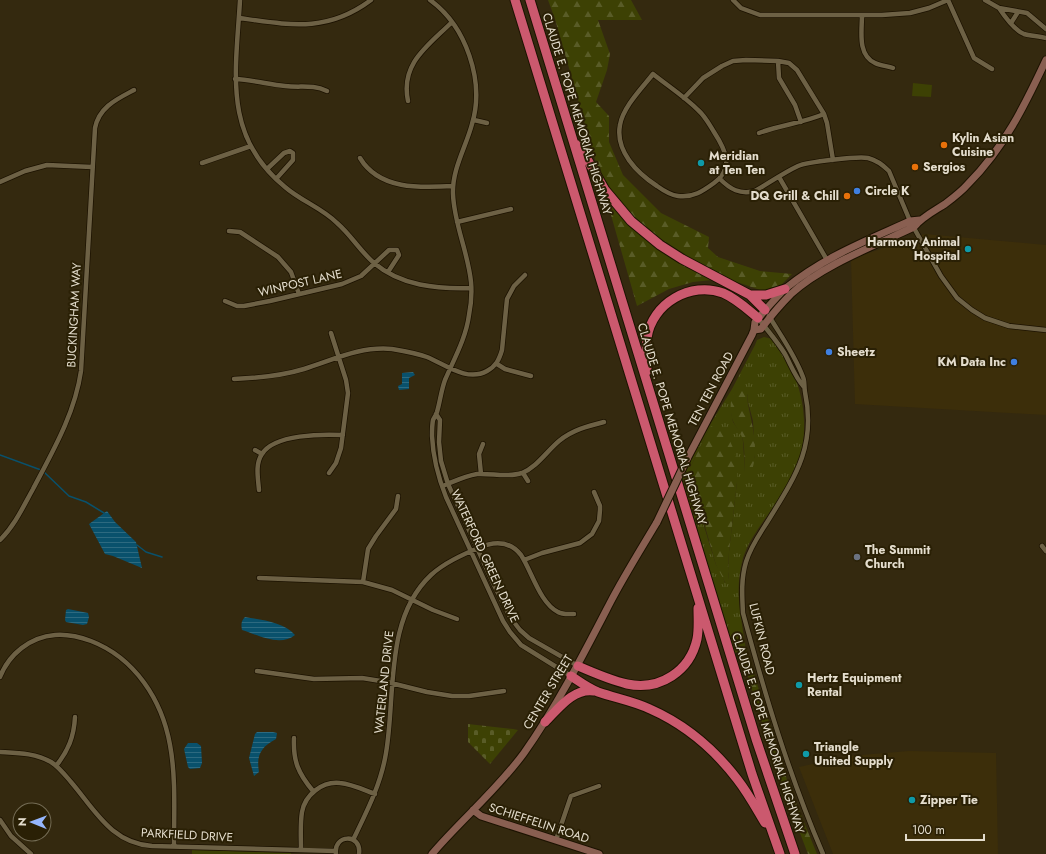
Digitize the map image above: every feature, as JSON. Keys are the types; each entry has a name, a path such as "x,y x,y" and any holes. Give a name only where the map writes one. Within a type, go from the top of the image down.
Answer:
{"highway":[{"path":"516,0 698,599 757,789 780,854"},
{"name":"CLAUDE E. POPE MEMORIAL HIGHWAY","path":"530,0 756,739 795,854"},
{"path":"569,126 605,190 631,221 660,245 682,259 750,295 767,314"},
{"path":"750,295 766,295 785,289"},
{"path":"648,385 646,349 650,326 663,306 673,298 692,291 715,291 738,301 760,322"},
{"path":"578,666 627,684 657,684 667,680 685,666 693,653 697,638 698,599"},
{"path":"571,676 597,691"},
{"path":"545,722 569,698 587,690 597,691 649,708 676,722 712,751 738,780 772,834"}],"main road":[{"name":"TEN TEN ROAD","path":"767,314 791,293 822,272 920,220 946,203 968,185 998,150 1016,121 1046,60"},
{"name":"TEN TEN ROAD","path":"657,522 687,459 754,330 755,322 760,322 785,289 827,260 912,224"},
{"name":"CENTER STREET","path":"432,854 492,791 523,754 545,722 578,666 610,602 657,522"},
{"name":"SCHIEFFELIN ROAD","path":"473,810 481,816 599,854"}],"street":[{"path":"240,0 236,79 236,97 239,116 250,146 267,169 293,194 334,220 375,263 388,272 397,277 424,286 471,288"},
{"path":"239,18 294,25 321,23 351,13 371,0"},
{"name":"WATERFORD GREEN DRIVE","path":"430,0 441,9 461,36 473,70 476,93 474,120 457,165 453,186 457,222 470,274 471,288 467,325 459,350 440,395 436,414 433,420 433,452 441,487 495,607 510,632 522,645 571,676"},
{"path":"733,0 741,8 760,15 910,14 948,0 974,58 992,69"},
{"path":"985,0 999,8 1027,13 1046,29"},
{"path":"999,8 1016,29 1025,34 1046,38"},
{"path":"1011,23 1018,12"},
{"path":"862,15 862,43 865,54 876,64 893,68"},
{"path":"408,101 406,90 407,79 415,60 421,51 452,22"},
{"path":"684,98 702,78 727,63 746,60 778,61 789,63 797,70 824,114 827,123 833,160"},
{"path":"778,61 779,78 795,105 801,122"},
{"path":"653,74 700,111 706,119 726,157 726,166 720,179 691,196 668,194 650,182 634,167 626,156 619,134 621,118 653,74"},
{"path":"236,79 254,80 286,86 317,86 327,91"},
{"name":"BUCKINGHAM WAY","path":"0,540 14,523 39,477 66,424 78,391 81,371 93,137 96,120 112,103 134,90"},
{"path":"759,133 806,121 824,114"},
{"path":"474,120 487,123"},
{"path":"202,163 250,146"},
{"path":"267,169 284,152 290,151 293,153 293,160 276,179"},
{"path":"360,158 371,172 394,183 418,188 453,186"},
{"path":"720,179 730,187 744,193 755,191 801,165 833,160 868,158 883,165 889,171 912,224 949,288 957,298 984,318 997,323 1031,330 1046,330"},
{"path":"0,182 25,171 47,165 92,167"},
{"path":"780,177 827,260"},
{"path":"457,222 511,209"},
{"path":"229,231 240,232 278,257 291,272 299,294"},
{"name":"WINPOST LANE","path":"225,301 237,306 244,306 351,281 368,271 389,250 396,250 399,255 388,272"},
{"path":"234,379 268,377 304,369 339,356 365,350 383,348 418,354 462,373 476,375 487,371 497,364 502,350 507,299 514,286 525,275"},
{"name":"LUFKIN ROAD","path":"767,314 791,351 804,378 808,408 807,439 802,460 795,477 757,538 747,560 743,575 742,592 745,620 781,746 793,781 823,854"},
{"name":"LUFKIN ROAD","path":"760,322 776,340 786,355 799,382 804,387"},
{"path":"329,474 339,455 343,436 348,393 346,380 331,332"},
{"path":"497,364 505,369 531,376"},
{"name":"WATERFORD GREEN DRIVE","path":"436,414 440,420 439,442 441,461 448,484 510,617 520,630 537,644 578,666"},
{"path":"441,487 462,478 480,474 502,476 523,473 532,467 560,440 572,432 604,422"},
{"path":"259,490 258,466 262,454 272,445 293,438 319,434 343,436"},
{"path":"480,474 479,454 483,444"},
{"path":"255,450 262,454"},
{"path":"523,473 528,481"},
{"path":"524,560 542,553 580,543 592,534 599,521 600,510 600,506 594,492"},
{"path":"363,582 368,549 396,509 398,496"},
{"path":"477,548 490,544 505,543 517,550 550,606 559,613 574,614"},
{"path":"1042,546 1046,551"},
{"name":"WATERLAND DRIVE","path":"353,840 380,780 386,752 399,633 402,621 412,599 431,574 477,548"},
{"path":"259,578 363,582 392,590 433,610 458,619"},
{"path":"0,677 9,659 20,649 32,641 52,635 71,636 88,640 113,652 128,663 143,681 163,717 173,765 174,846"},
{"path":"257,671 314,679 362,678 387,682 433,694 452,696 469,696 504,691"},
{"path":"56,766 70,745 74,730 75,717"},
{"path":"294,738 293,751 296,766 302,777 313,791"},
{"name":"PARKFIELD DRIVE","path":"0,752 31,755 44,759 56,766 109,828 120,836 144,845 301,849 336,852 338,843 342,840 353,840"},
{"path":"301,849 302,812 313,791 325,785 339,783 375,794"},
{"path":"556,840 571,796 599,786"},
{"path":"0,820 15,840 31,854"},
{"path":"353,840 358,845 359,853 365,854"}],"shaded area":[{"path":"925,234 1046,245 1046,415 855,404 851,259"},
{"path":"909,751 996,753 998,854 833,854 799,767 849,756"}],"green space":[{"path":"548,0 631,0 642,20 598,20 610,54 607,70 596,102 609,116 609,142 623,175 661,213 709,237 708,248 718,257 760,271 792,274 780,286 763,291 740,283 712,280 693,282 669,289 637,306 555,19"},
{"path":"913,83 932,85 931,97 912,96"},
{"path":"764,337 772,339 776,343 796,380 804,414 804,438 799,461 793,476 754,535 743,558 739,581 739,602 745,645 743,646 743,650 735,653 682,479 703,436 732,389 757,340","holes":["748,394 748,402 753,421 755,457 745,472 742,435 733,422 731,412","710,427 737,482 729,552 729,580 725,583 721,572 716,565 699,510 689,470"]},
{"path":"741,387 746,389 747,393 755,447 754,464 751,472 748,473 745,472 743,440 735,425 731,412 732,396 736,390"},
{"path":"713,426 722,430 729,439 734,450 737,465 737,482 729,552 729,580 726,584 716,565 704,523 691,492 688,477 689,470 710,427"},
{"path":"745,645 788,783 817,854 808,854 780,779 744,660 743,646"},
{"path":"468,724 518,730 490,764 468,742"},
{"path":"192,850 291,853 291,854 192,854"}],"water":[{"path":"413,372 415,375 409,378 409,389 399,390 398,386 402,384 402,373"},
{"path":"107,511 115,522 136,542 142,568 105,554 89,524"},
{"path":"68,609 88,613 89,617 87,624 83,625 66,622 66,610"},
{"path":"245,617 279,624 295,635 283,640 276,640 242,630 241,626"},
{"path":"257,732 277,733 276,739 263,748 258,761 259,772 254,776 249,758 255,734"},
{"path":"188,743 197,743 201,746 202,763 200,768 190,769 188,767 184,749"}],"waterway":[{"path":"0,455 41,470"},
{"path":"44,472 69,496 86,502 104,513"},
{"path":"137,545 146,552 162,557"}],"place":[{"name":"Kylin Asian Cuisine","path":"944,145"},
{"name":"Meridian at Ten Ten","path":"701,163"},
{"name":"Sergios","path":"915,167"},
{"name":"Circle K","path":"857,191"},
{"name":"DQ Grill & Chill","path":"847,196"},
{"name":"Harmony Animal Hospital","path":"968,249"},
{"name":"Sheetz","path":"829,352"},
{"name":"KM Data Inc","path":"1014,362"},
{"name":"The Summit Church","path":"857,557"},
{"name":"Hertz Equipment Rental","path":"799,685"},
{"name":"Triangle United Supply","path":"806,754"},
{"name":"Zipper Tie","path":"912,800"}]}
